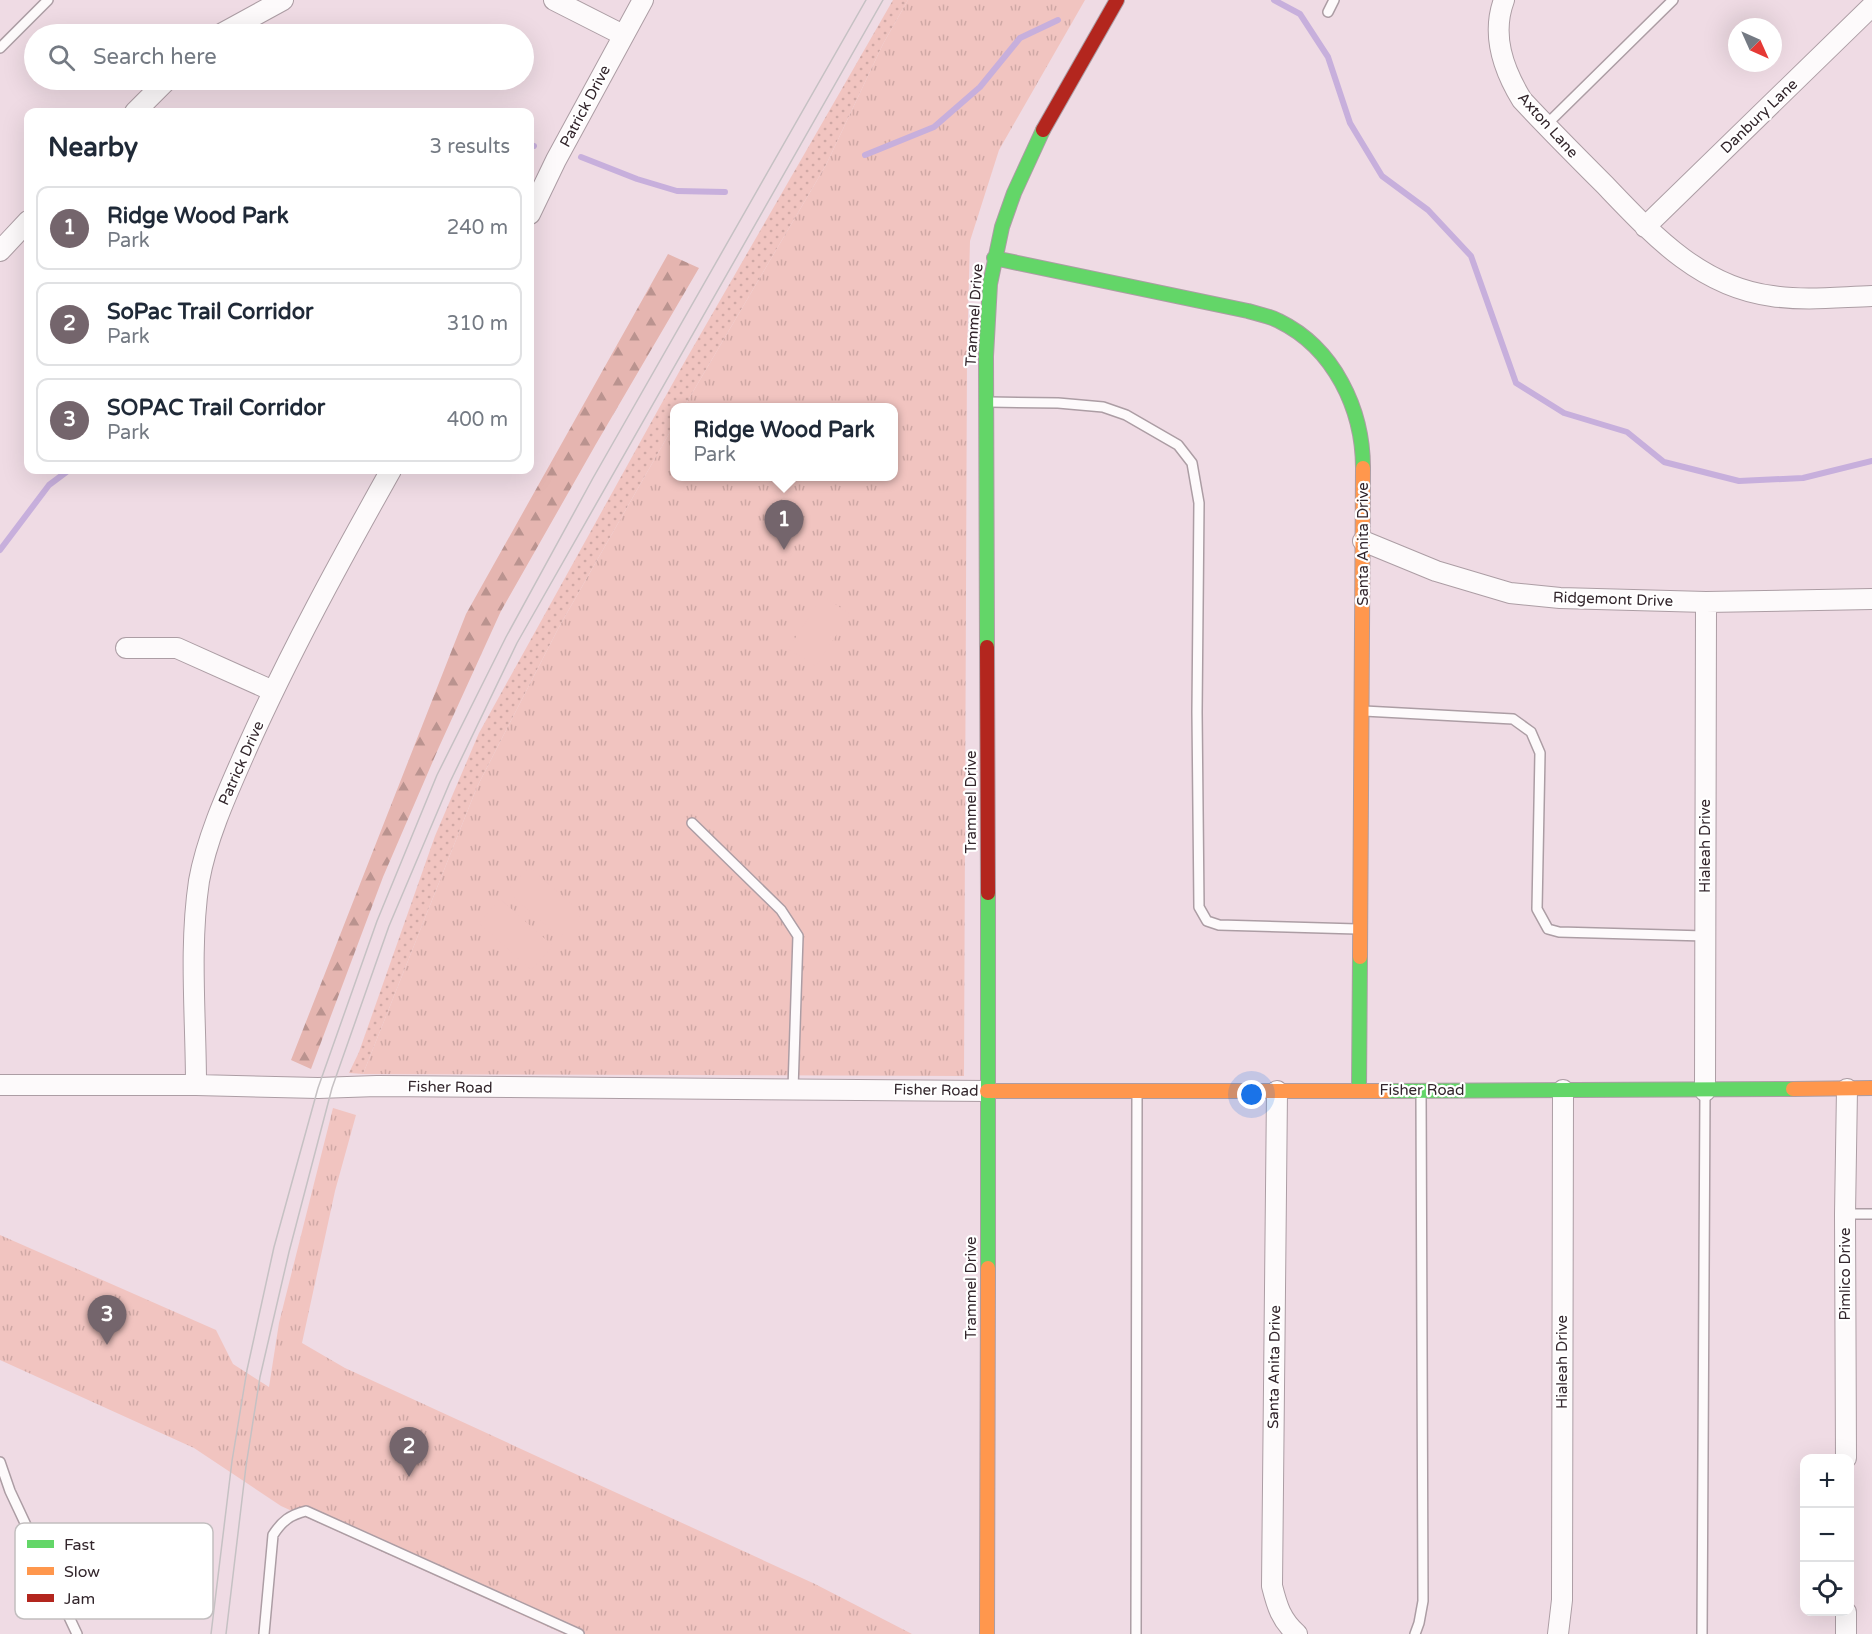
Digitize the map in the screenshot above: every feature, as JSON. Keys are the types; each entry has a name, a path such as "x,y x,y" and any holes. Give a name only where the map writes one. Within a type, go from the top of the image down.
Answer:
{"street":[{"path":"239,24 283,0"},
{"path":"554,0 623,35"},
{"name":"Patrick Drive","path":"534,206 556,160 643,0"},
{"name":"Trammel Drive","path":"987,1634 986,402 989,295 994,258 1008,210 1029,158 1117,0"},
{"name":"Axton Lane","path":"1504,0 1498,29 1500,49 1509,78 1522,100 1645,227 1685,262 1712,278 1746,291 1771,296 1802,298 1872,296"},
{"name":"Danbury Lane","path":"1645,227 1872,6"},
{"path":"139,108 157,90"},
{"path":"0,251 24,225"},
{"name":"Santa Anita Drive","path":"994,258 1248,311 1278,321 1305,339 1329,362 1345,385 1358,417 1363,446 1359,1090"},
{"name":"Patrick Drive","path":"196,1085 193,943 200,879 219,813 273,691 314,608 389,474"},
{"name":"Ridgemont Drive","path":"1363,541 1436,571 1510,593 1560,598 1706,602 1872,599"},
{"name":"Hialeah Drive","path":"1705,1091 1706,602"},
{"path":"126,648 177,648 273,691"},
{"name":"Fisher Road","path":"0,1085 987,1091 1705,1091 1872,1088"},
{"name":"Pimlico Drive","path":"1846,1089 1846,1454"},
{"name":"Hialeah Drive","path":"1558,1634 1562,1600 1563,1090"},
{"name":"Santa Anita Drive","path":"1277,1091 1272,1586 1277,1610 1287,1625 1297,1634"},
{"path":"1846,1616 1846,1634"}],"lane":[{"path":"0,48 48,0"},
{"path":"1328,12 1335,0"},
{"path":"1546,125 1673,0"},
{"path":"986,402 1102,406 1126,415 1178,445 1192,463 1199,503 1197,712 1199,907 1207,921 1219,925 1359,929"},
{"path":"1362,711 1513,719 1531,732 1540,753 1537,909 1548,929 1559,932 1705,936"},
{"path":"692,824 781,910 798,936 793,1089"},
{"path":"1415,1634 1423,1601 1421,1090"},
{"path":"1136,1634 1137,1091"},
{"path":"1702,1634 1705,1091"},
{"path":"1845,1214 1872,1214"},
{"path":"0,1462 25,1523"},
{"path":"264,1634 273,1535 282,1521 306,1511 579,1634"},
{"path":"70,1619 77,1634"}],"green space":[{"path":"893,0 908,0 883,44 826,165 686,403 670,403 670,432 559,627 477,787 363,1074 349,1073 359,1052 435,836 479,733 684,363"},
{"path":"908,0 1085,0 999,150 970,241 967,353 964,1076 363,1074 477,787 559,627 670,432 670,481 898,481 898,403 686,403 826,165 883,44"},
{"path":"668,254 699,268 501,611 383,877 311,1069 291,1060 466,614"},
{"path":"823,596 850,614 816,666 788,649"},
{"path":"529,867 582,913 560,938 507,891"},
{"path":"500,899 553,946 531,970 479,923"},
{"path":"333,1108 356,1115 335,1191 302,1343 345,1368 815,1584 912,1634 564,1634 281,1506 194,1448 0,1360 0,1235 216,1330 233,1364 269,1387 279,1323"}],"waterway":[{"path":"1274,0 1300,14 1328,57 1350,123 1382,176 1428,210 1471,256 1516,383 1564,413 1627,432 1664,462 1739,481 1803,478 1872,461"},
{"path":"865,155 934,127 980,87 1020,38 1058,20"},
{"path":"581,157 637,179 677,191 725,192"},
{"path":"0,550 49,485 64,474"}],"tram line":[{"path":"213,1618 232,1461 247,1370 274,1247 318,1088 377,921 437,775 506,637 593,478 866,0"},
{"path":"226,1634 246,1466 260,1377 289,1252 332,1088 389,926 450,782 517,643 883,0"},
{"path":"211,1634 213,1619"}],"traffic: fast":[{"path":"987,647 986,356 990,284 1002,227 1014,193 1043,130"},
{"path":"994,258 1248,311 1279,321 1315,347 1342,382 1358,424 1363,468"},
{"path":"988,893 988,1268"},
{"path":"1359,1090 1360,957"},
{"path":"1387,1091 1793,1089"}],"traffic: slow":[{"path":"1360,957 1363,468"},
{"path":"1793,1089 1872,1088"},
{"path":"987,1091 1387,1091"},
{"path":"987,1634 988,1268"}],"traffic: jam":[{"path":"1043,130 1117,0"},
{"path":"987,647 988,893"}],"place":[{"name":"Ridge Wood Park","path":"784,550"},
{"name":"SOPAC Trail Corridor","path":"107,1345"},
{"name":"SoPac Trail Corridor","path":"409,1477"}]}
